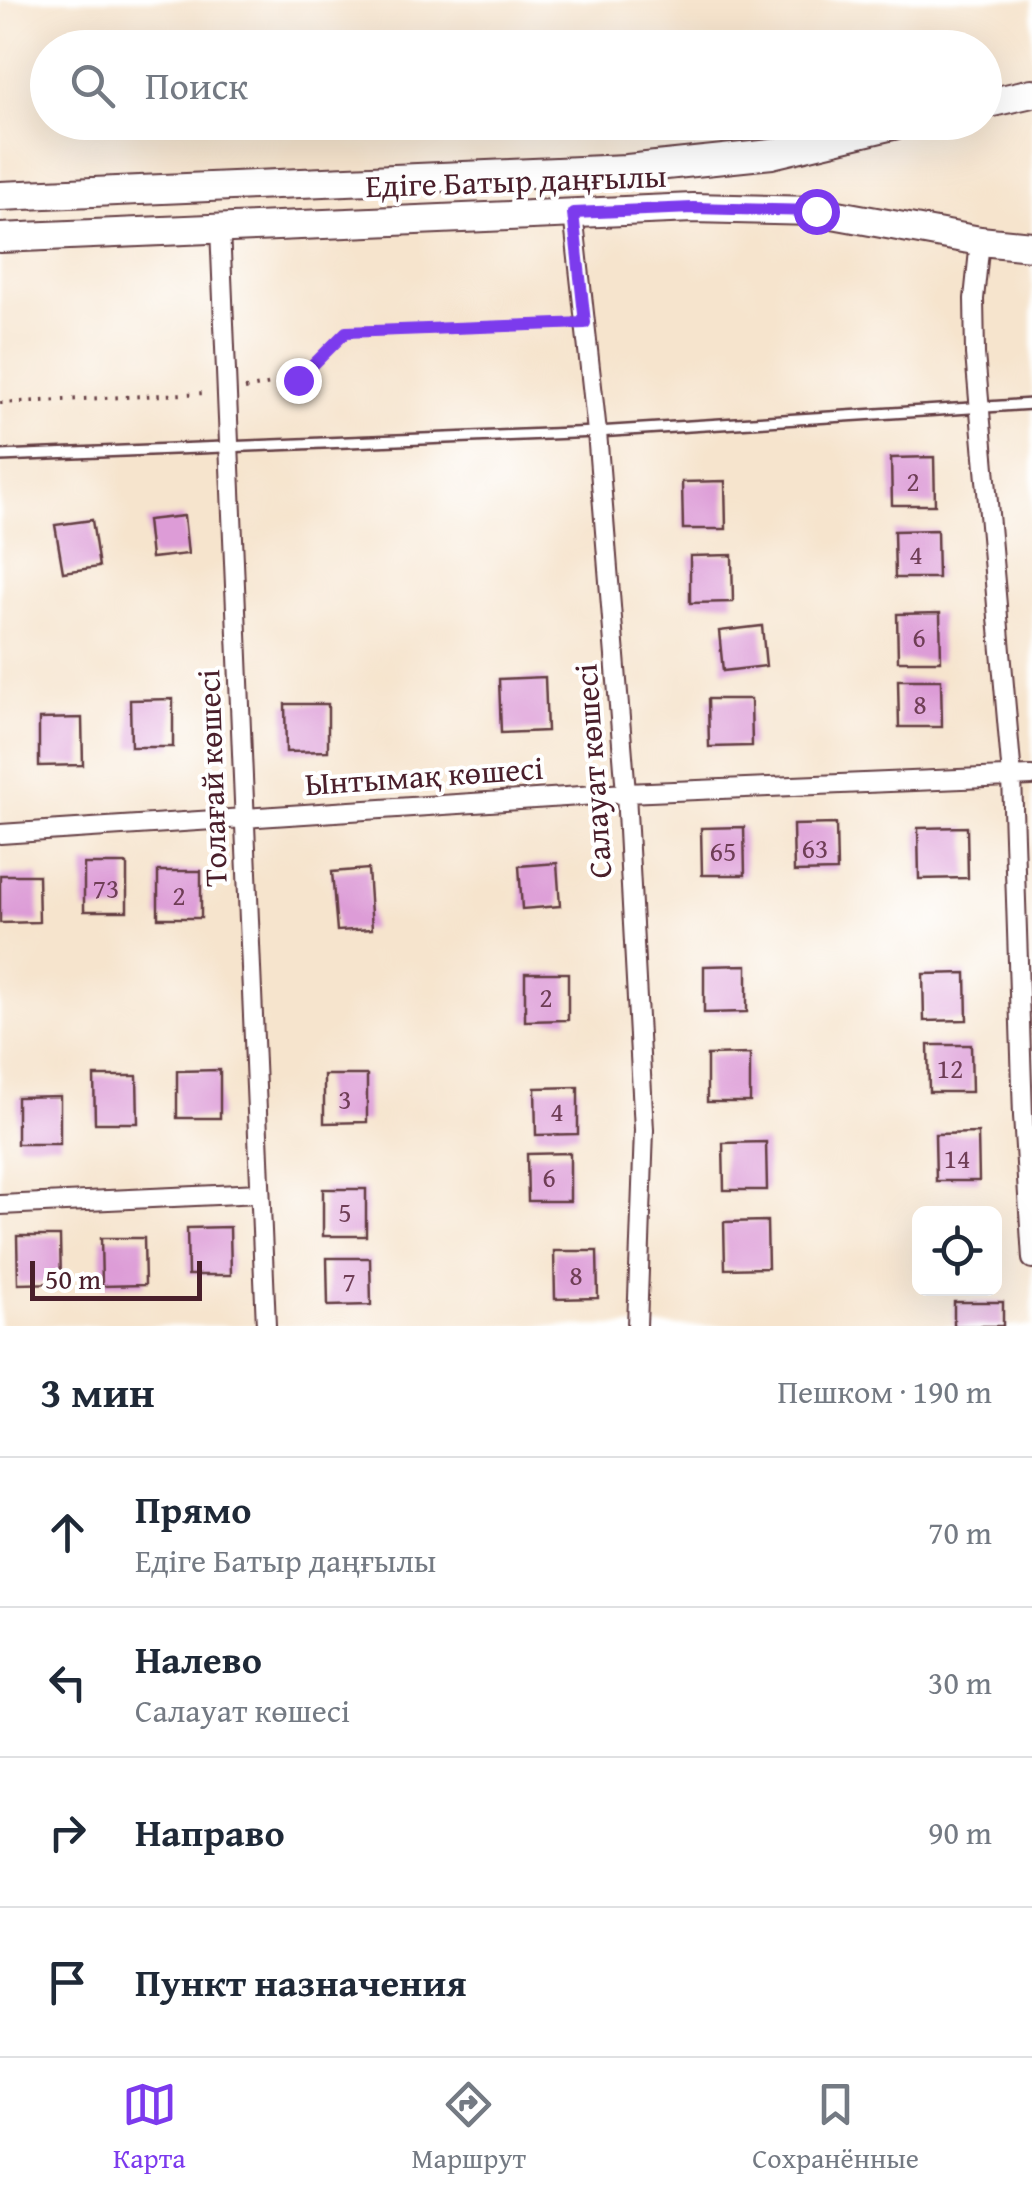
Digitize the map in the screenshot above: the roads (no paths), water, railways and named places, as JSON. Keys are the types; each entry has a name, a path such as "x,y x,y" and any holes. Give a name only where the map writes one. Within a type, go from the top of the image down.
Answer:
{"main road":[{"path":"1002,100 1032,93"},
{"name":"Едіге Батыр даңғылы","path":"0,196 627,169 772,154 831,140"},
{"name":"Едіге Батыр даңғылы","path":"0,238 693,208 816,211 980,241 1032,246"}],"street":[{"name":"Салауат көшесі","path":"573,213 597,432 626,793 644,1130 637,1326"},
{"name":"Толағай көшесі","path":"220,228 266,1326"},
{"path":"980,241 974,299 1012,778 1032,1260"},
{"name":"Ынтымақ көшесі","path":"0,834 626,793 1032,776"},
{"path":"0,1206 260,1193"}],"lane":[{"path":"0,456 597,432 1032,404"}]}
